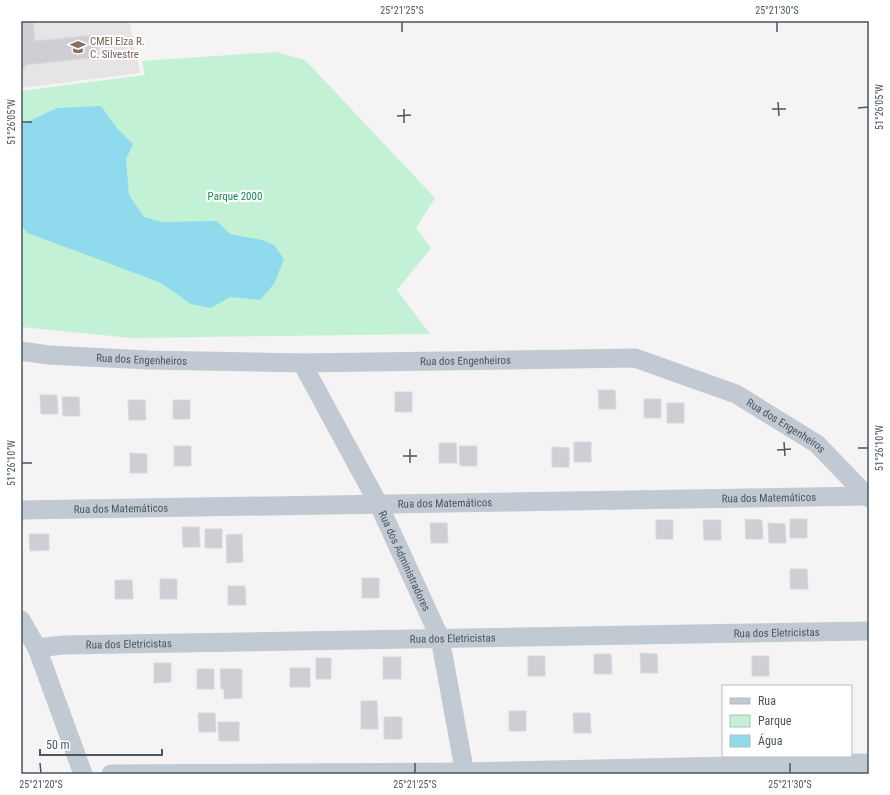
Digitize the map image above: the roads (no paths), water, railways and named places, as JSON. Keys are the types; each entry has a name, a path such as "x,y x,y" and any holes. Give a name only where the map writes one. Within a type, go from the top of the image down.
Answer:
{"street":[{"name":"Rua dos Engenheiros","path":"21,351 48,355 140,359 302,363 635,358 736,394 817,444 868,497"},
{"name":"Rua dos Administradores","path":"302,363 379,504 440,638 465,773"},
{"name":"Rua dos Matemáticos","path":"21,510 868,497"},
{"path":"21,620 37,648 83,774"},
{"name":"Rua dos Eletricistas","path":"37,648 63,645 869,631"},
{"path":"112,774 465,773 869,763"}],"water":[{"path":"101,106 117,128 133,144 126,159 129,195 144,217 162,222 217,221 230,234 262,240 274,245 284,259 274,284 260,300 230,297 211,308 191,304 161,283 27,233 21,224 21,124 57,108"}],"place":[{"name":"CMEI Elza R. C. Silvestre","path":"78,47"}],"park label":[{"name":"Parque 2000","path":"235,196"}]}
